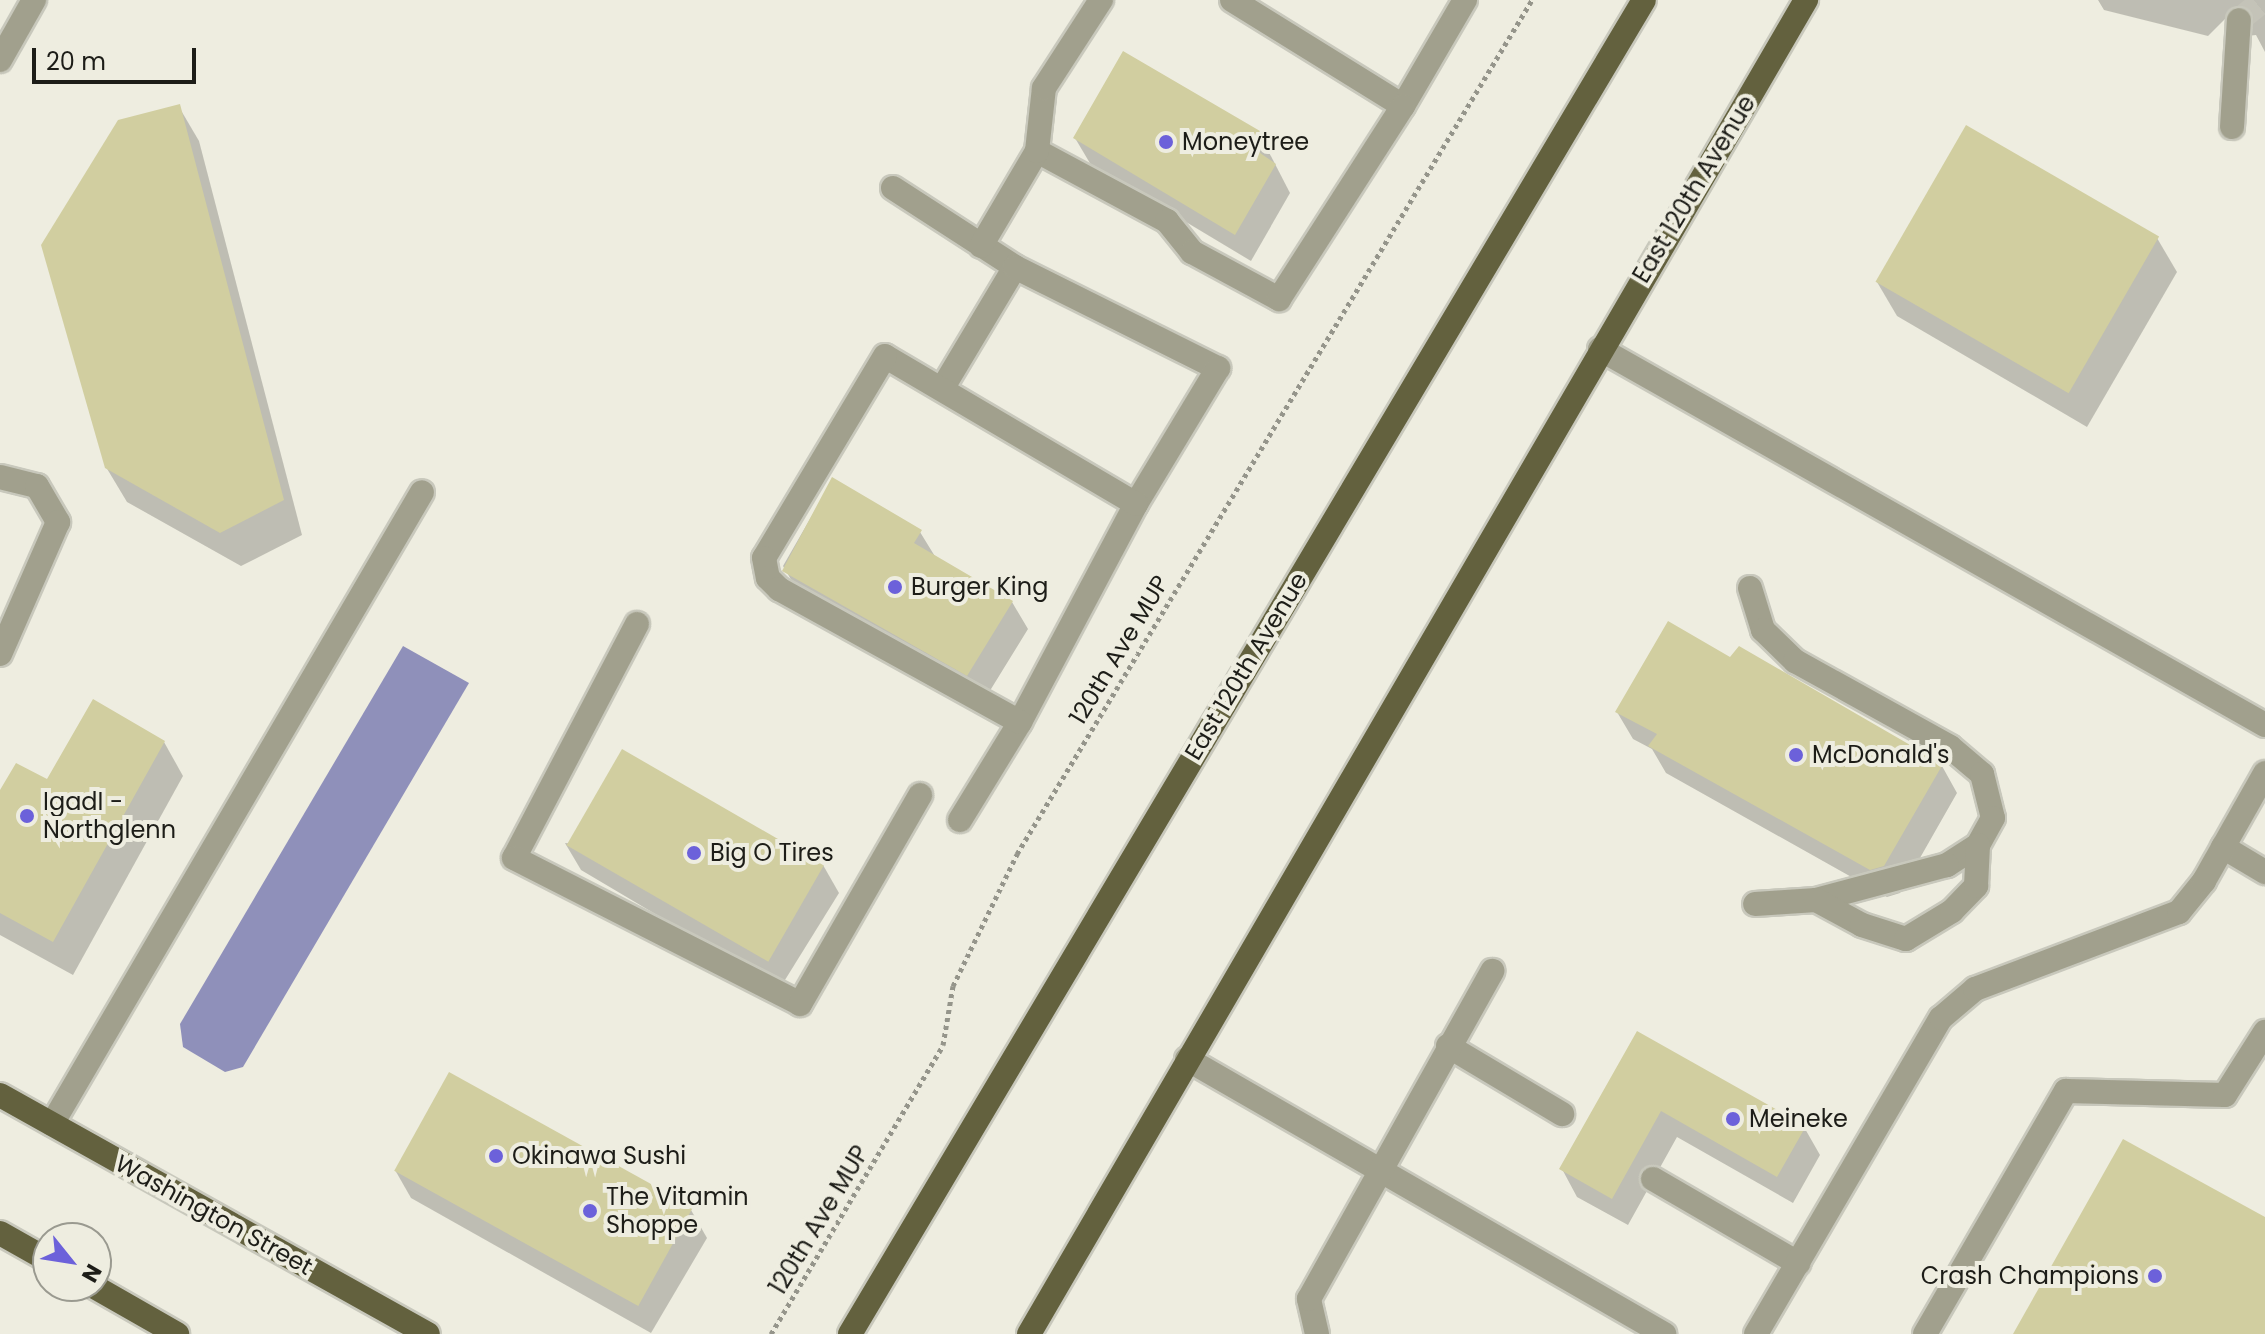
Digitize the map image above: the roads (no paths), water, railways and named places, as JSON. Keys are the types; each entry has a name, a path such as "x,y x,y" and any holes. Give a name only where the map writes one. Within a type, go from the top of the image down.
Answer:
{"main road":[{"name":"East 120th Avenue","path":"850,1334 1644,0"},
{"name":"East 120th Avenue","path":"1029,1334 1806,0"},
{"name":"Washington Street","path":"0,1095 428,1334"},
{"path":"0,1233 32,1251"},
{"path":"112,1297 177,1334"}],"street":[{"path":"0,60 34,0"},
{"path":"981,246 1037,151 1044,88 1101,0"},
{"path":"1232,0 1403,106"},
{"path":"1037,151 1167,221 1192,252 1279,299 1403,106 1465,0"},
{"path":"2232,127 2239,20"},
{"path":"893,188 1015,267 1218,368 1136,504 1020,722 960,820"},
{"path":"942,389 1015,267"},
{"path":"1600,349 2265,725"},
{"path":"1020,722 779,589 768,578 764,558 885,356 1136,504"},
{"path":"0,477 37,486 58,522 0,654"},
{"path":"52,1124 422,492"},
{"path":"1750,588 1763,630 1795,661 1950,747 1982,774 1993,818 1978,845 1976,886 1952,911 1906,939 1862,925 1816,900"},
{"path":"637,624 514,858 800,1004 920,795"},
{"path":"1756,1334 1941,1018 1958,1000 2026,967 2179,912 2193,898 2265,773"},
{"path":"1755,904 1816,900 1947,865 1978,845"},
{"path":"2223,847 2265,872"},
{"path":"1317,1334 1309,1299 1377,1169 1492,971"},
{"path":"1925,1334 2066,1091 2225,1095 2265,1032"},
{"path":"1448,1046 1562,1114"},
{"path":"1187,1059 1664,1334"},
{"path":"1653,1179 1798,1263"}],"water":[{"path":"403,646 469,683 243,1067 225,1072 183,1047 180,1024"}],"tunnel":[{"path":"2239,20 2264,0"}],"place":[{"name":"Moneytree","path":"1166,142"},
{"name":"Burger King","path":"895,587"},
{"name":"McDonald's","path":"1796,755"},
{"name":"IgadI - Northglenn","path":"27,816"},
{"name":"Big O Tires","path":"694,853"},
{"name":"Meineke","path":"1733,1119"},
{"name":"Okinawa Sushi","path":"496,1156"},
{"name":"The Vitamin Shoppe","path":"590,1211"},
{"name":"Crash Champions","path":"2155,1276"}]}
